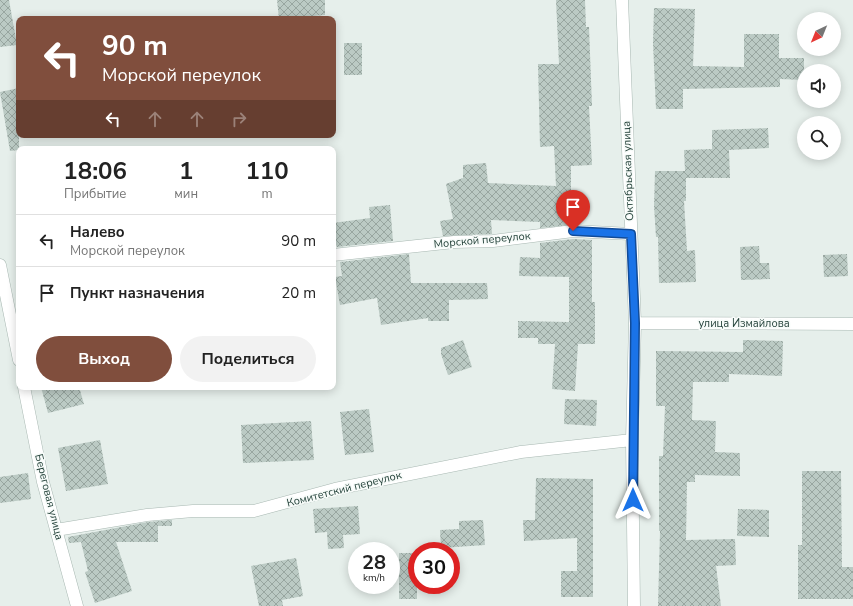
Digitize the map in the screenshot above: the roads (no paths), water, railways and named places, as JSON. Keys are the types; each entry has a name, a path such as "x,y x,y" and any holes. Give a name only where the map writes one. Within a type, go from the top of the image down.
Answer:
{"street":[{"name":"Октябрьская улица","path":"622,0 635,323 632,440 634,606"},
{"name":"Морской переулок","path":"336,255 454,242 493,241 573,231 631,234"},
{"path":"0,265 16,345"},
{"name":"улица Измайлова","path":"635,323 853,324"},
{"name":"Береговая улица","path":"25,390 43,482 77,606"},
{"name":"Комитетский переулок","path":"56,530 170,513 193,511 254,512 335,489 514,453 632,440"}]}
